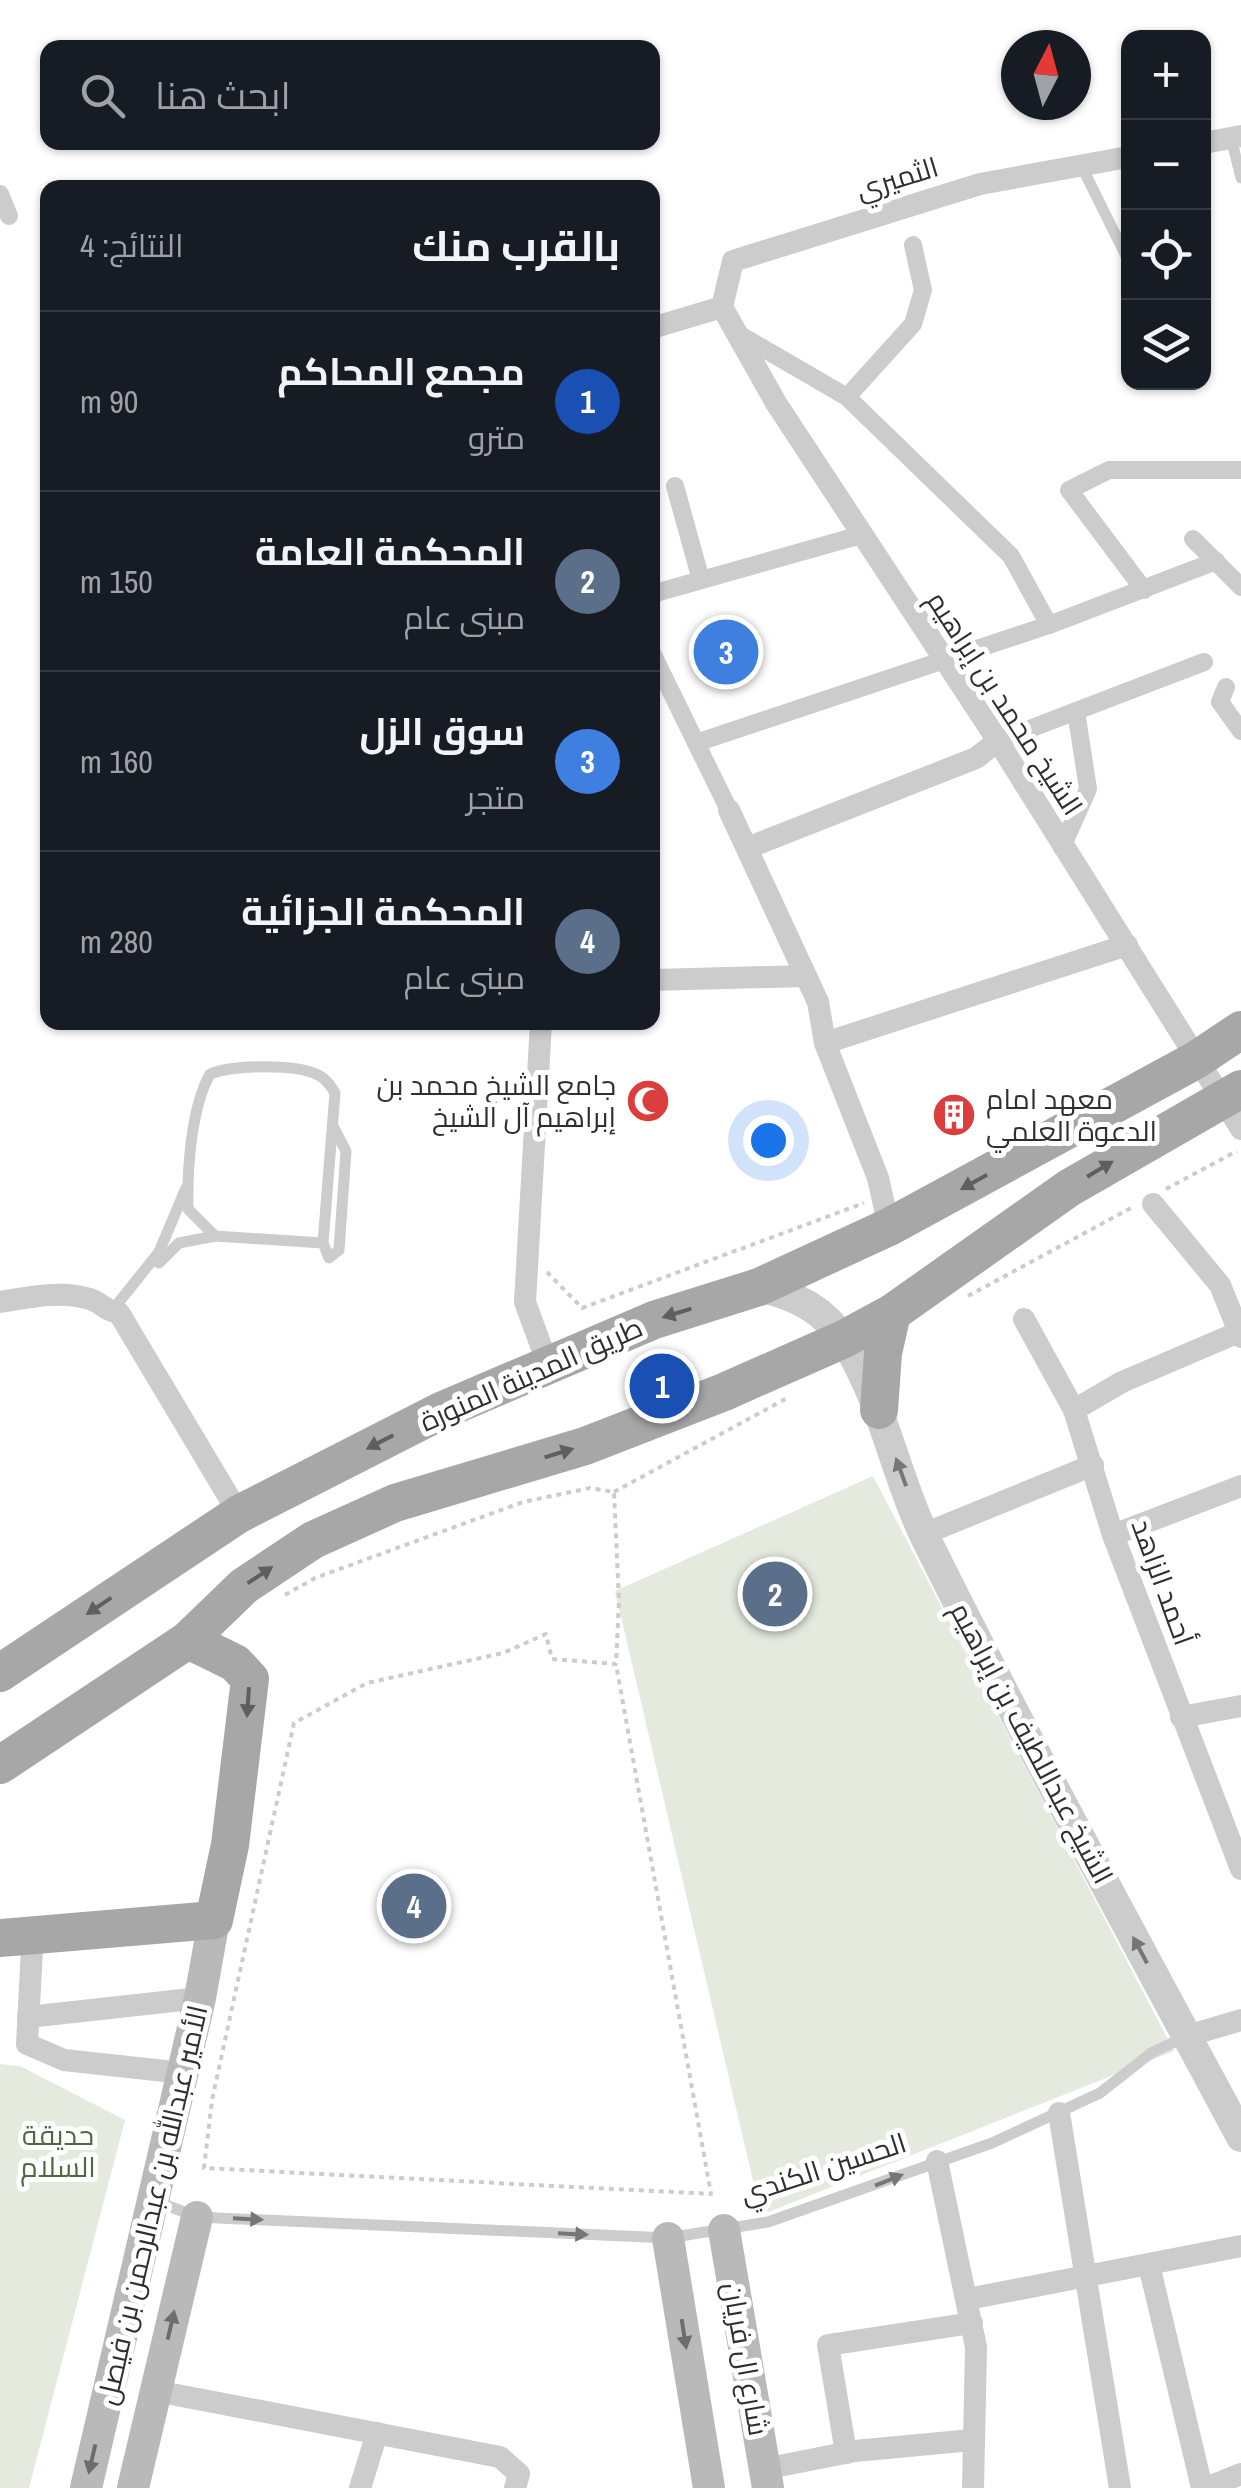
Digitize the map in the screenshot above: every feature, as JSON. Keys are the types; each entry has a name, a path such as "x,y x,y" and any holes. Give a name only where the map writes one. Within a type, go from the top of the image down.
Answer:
{"main road":[{"name":"طريق المدينة المنورة","path":"0,1673 240,1514 441,1411 654,1320 760,1287 886,1212 1196,1060 1241,1030"},
{"path":"0,1765 188,1640 244,1586 313,1540 395,1502 585,1446 724,1392 844,1339 892,1312 1068,1188 1234,1106"},
{"path":"879,1410 883,1353 892,1312"},
{"path":"27,1945 203,1928 230,1845 250,1679 235,1663 188,1640"},
{"name":"الأمير عبدالله بن عبدالرحمن بن فيصل","path":"86,2488 200,1998 203,1928"},
{"name":"الأمير عبدالله بن عبدالرحمن بن فيصل","path":"133,2488 197,2217"},
{"name":"شارع ال فريان","path":"724,2230 766,2479"},
{"name":"شارع ال فريان","path":"668,2238 710,2488"}],"street":[{"path":"1211,142 1236,137"},
{"name":"الثميري","path":"722,307 733,261 980,184 1121,157"},
{"path":"0,194 9,216"},
{"path":"848,397 913,324 923,290 913,244"},
{"path":"660,326 722,307"},
{"name":"الشيخ محمد بن إبراهيم","path":"722,307 776,404 998,741 1196,1060 1234,1106"},
{"path":"734,332 848,397 1011,556 1049,625"},
{"path":"1144,590 1070,490 1109,470 1241,470"},
{"path":"675,486 701,580"},
{"path":"660,592 861,535"},
{"path":"1193,538 1241,587"},
{"path":"696,743 1049,625 1216,561"},
{"path":"747,848 976,758 998,741 1204,662"},
{"path":"660,669 818,1002 825,1043 886,1212"},
{"path":"1226,687 1220,702 1241,732"},
{"path":"1062,848 1088,789 1076,711"},
{"path":"825,1043 1127,945"},
{"path":"660,980 806,976"},
{"path":"542,1030 525,1302 548,1365"},
{"path":"1074,1410 1122,1382 1240,1334 1230,1279 1150,1200"},
{"name":"الشيخ عبداللطيف بن إبراهيم","path":"760,1287 805,1301 844,1339 879,1410 924,1534 1241,2137"},
{"path":"0,1302 41,1295 74,1296 94,1300 115,1313 240,1514"},
{"name":"أحمد الزاهد","path":"1024,1319 1074,1410 1113,1534 1241,1869"},
{"path":"924,1534 1093,1465"},
{"path":"1113,1534 1241,1486"},
{"path":"1181,1717 1241,1706"},
{"path":"27,1945 27,2044 64,2060 183,2073"},
{"path":"28,2017 200,1998"},
{"name":"الحسين الكندي","path":"1187,2036 1241,2020"},
{"path":"1059,2114 1120,2488"},
{"path":"937,2162 976,2347 972,2488"},
{"path":"968,2299 1237,2246 1241,2272"},
{"path":"1149,2264 1209,2487 1241,2474"},
{"path":"846,2453 828,2345 972,2323"},
{"path":"156,2391 500,2456 517,2481"},
{"path":"360,2488 377,2433"},
{"path":"766,2479 846,2453 972,2440"}],"lane":[{"path":"1236,137 1241,178"},
{"path":"1081,165 1121,246"},
{"path":"115,1313 179,1243 215,1236 322,1244 329,1258 339,1250 346,1151 333,1126 335,1094 325,1078 309,1070 228,1067 210,1074 200,1092 188,1209 215,1236"},
{"path":"115,1313 159,1252 188,1184"},
{"path":"0,1951 27,1945"},
{"name":"الحسين الكندي","path":"154,2201 197,2217 668,2238 724,2230 768,2222 992,2143 1100,2093 1151,2052 1187,2036"}],"path":[{"path":"954,1304 1241,1148"},
{"path":"528,1251 582,1308 886,1212"},
{"path":"284,1596 314,1578 524,1502 590,1488 614,1492 802,1389"},
{"path":"614,1492 619,1600 616,1664 711,2194 204,2168 212,2100 294,1724 367,1683 503,1652 546,1634 552,1659 616,1664"}],"green space":[{"path":"873,1476 1174,2051 761,2215 615,1591"},
{"name":"حديقة السلام","path":"0,2064 20,2066 125,2120 29,2488 0,2488"}],"place":[{"name":"سوق الزل","path":"726,652"},
{"name":"جامع الشيخ محمد بن إبراهيم آل الشيخ","path":"648,1101"},
{"name":"معهد امام الدعوة العلمي","path":"954,1115"},
{"name":"مجمع المحاكم","path":"662,1386"},
{"name":"المحكمة العامة","path":"775,1594"},
{"name":"المحكمة الجزائية","path":"414,1906"}]}
